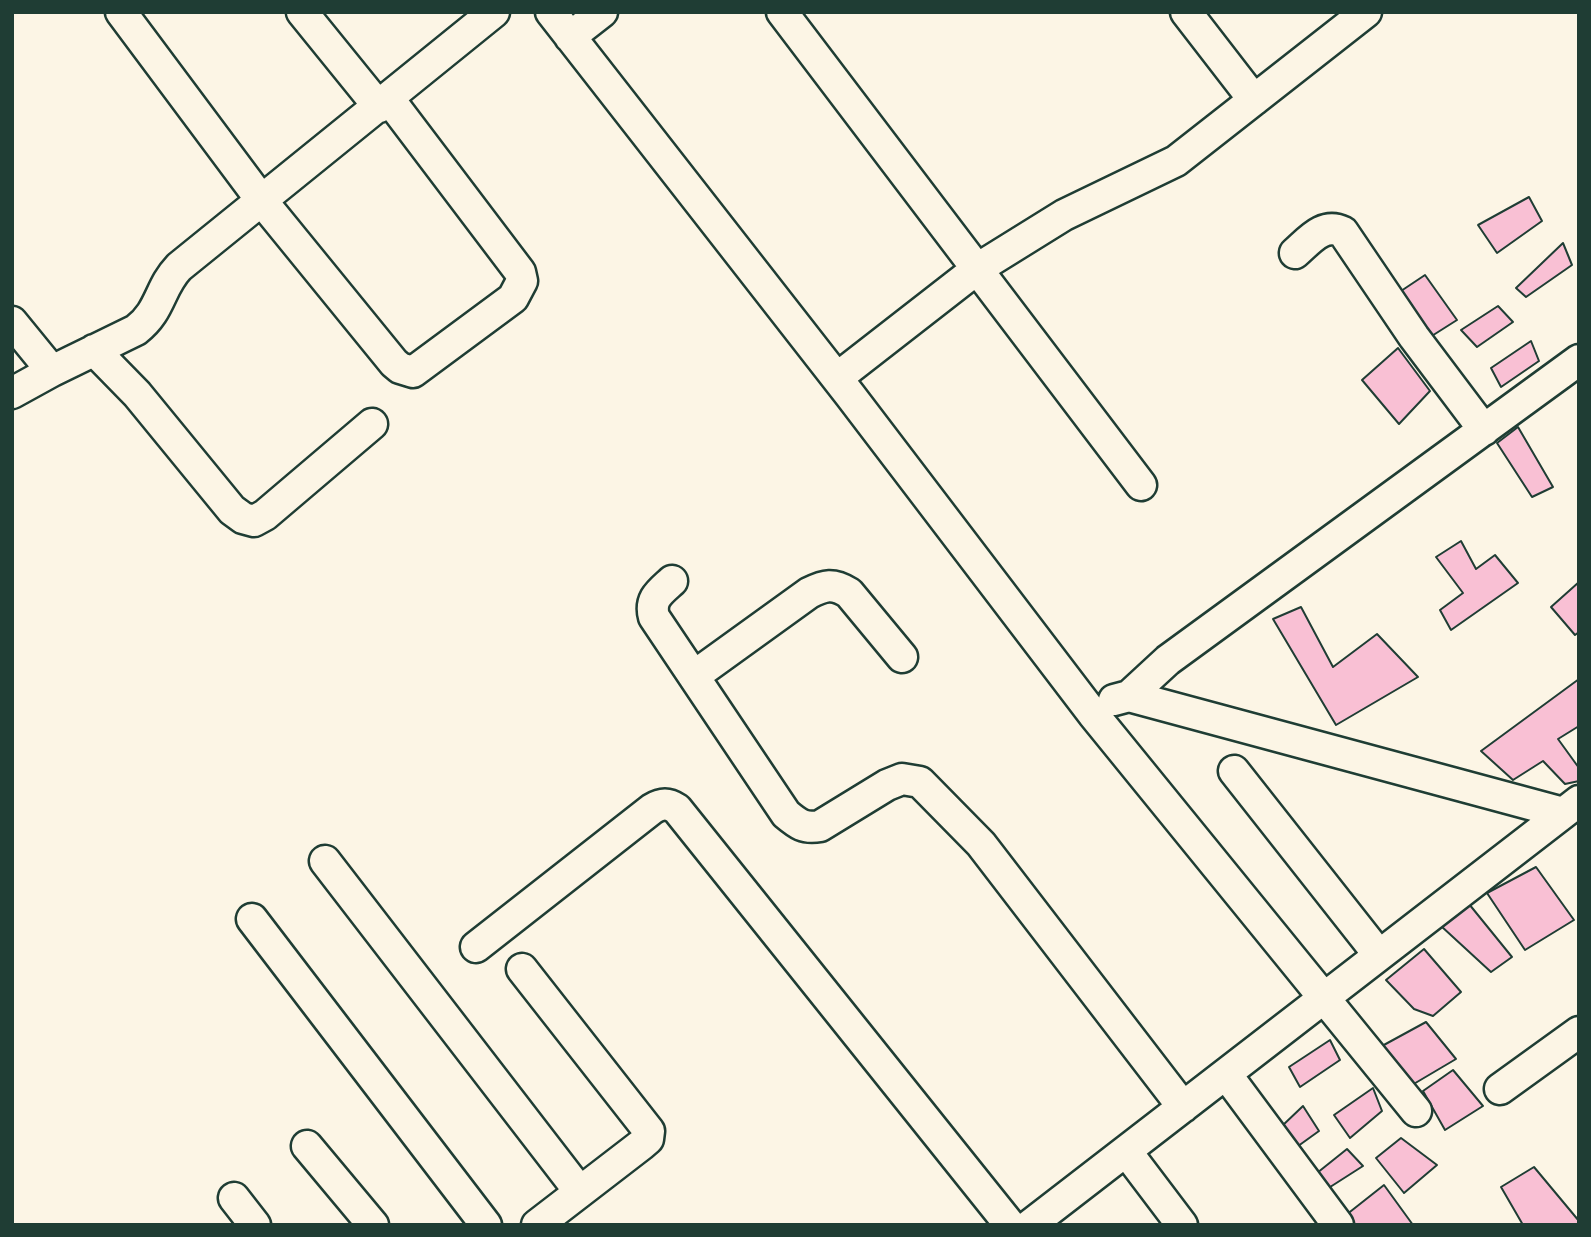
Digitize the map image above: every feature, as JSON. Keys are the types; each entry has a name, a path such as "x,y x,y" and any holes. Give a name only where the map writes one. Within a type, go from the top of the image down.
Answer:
{"street":[{"path":"121,12 262,201 400,369 412,372 513,298 522,281 520,272 384,103 302,12"},
{"path":"551,12 837,378 1093,714 1416,1111"},
{"path":"570,37 602,12"},
{"path":"782,12 1140,485"},
{"path":"1186,12 1254,100"},
{"path":"837,378 977,269 1064,215 1176,161 1366,12"},
{"path":"12,393 147,322 171,275 384,103 489,14"},
{"path":"1295,253 1328,228 1343,232 1393,308 1484,430"},
{"path":"12,322 52,370"},
{"path":"94,350 137,394 232,510 243,518 254,521 265,515 372,424"},
{"path":"1093,714 1107,703 1129,696 1168,660 1579,360"},
{"path":"672,581 656,596 651,607 654,617 786,814 799,825 808,828 820,826 887,785 902,779 920,782 981,844 1183,1107"},
{"path":"694,676 809,593 830,584 849,593 902,657"},
{"path":"1129,696 1571,807"},
{"path":"1234,771 1379,955"},
{"path":"476,947 652,809 661,804 670,804 677,809 1010,1225"},
{"path":"1043,1221 1126,1151 1571,807"},
{"path":"326,861 580,1192"},
{"path":"252,919 486,1225"},
{"path":"522,969 649,1131 648,1139 641,1145 537,1225"},
{"path":"1500,1089 1579,1032"},
{"path":"1226,1074 1338,1225"},
{"path":"307,1146 373,1225"},
{"path":"1126,1151 1182,1225"},
{"path":"233,1198 255,1225"}],"building":[{"path":"1529,197 1542,221 1497,253 1478,225"},
{"path":"1563,243 1572,265 1526,297 1516,288"},
{"path":"1425,275 1457,320 1427,339 1395,295"},
{"path":"1498,306 1513,322 1477,347 1461,330"},
{"path":"1531,341 1539,361 1501,387 1491,368"},
{"path":"1398,348 1430,391 1399,424 1362,380"},
{"path":"1518,427 1553,487 1532,497 1497,443"},
{"path":"1461,541 1476,569 1495,555 1518,583 1451,630 1440,610 1463,593 1436,557"},
{"path":"1579,582 1579,632 1575,635 1551,607"},
{"path":"1301,607 1333,667 1377,634 1418,677 1336,725 1273,619"},
{"path":"1579,679 1579,726 1558,739 1579,768 1579,781 1565,784 1543,761 1513,780 1481,751"},
{"path":"1536,867 1574,920 1525,950 1487,893"},
{"path":"1469,904 1512,957 1491,972 1441,926"},
{"path":"1424,949 1461,992 1433,1016 1414,1009 1386,980"},
{"path":"1426,1022 1456,1059 1412,1085 1382,1046"},
{"path":"1330,1040 1340,1060 1300,1087 1289,1067"},
{"path":"1453,1070 1483,1106 1445,1130 1423,1091"},
{"path":"1373,1088 1382,1111 1350,1138 1334,1115"},
{"path":"1303,1106 1319,1131 1294,1149 1282,1126"},
{"path":"1401,1138 1437,1165 1404,1193 1376,1158"},
{"path":"1347,1149 1363,1166 1327,1189 1317,1173"},
{"path":"1534,1167 1579,1221 1577,1225 1523,1225 1501,1187"},
{"path":"1384,1185 1413,1225 1354,1225 1346,1215"}]}
